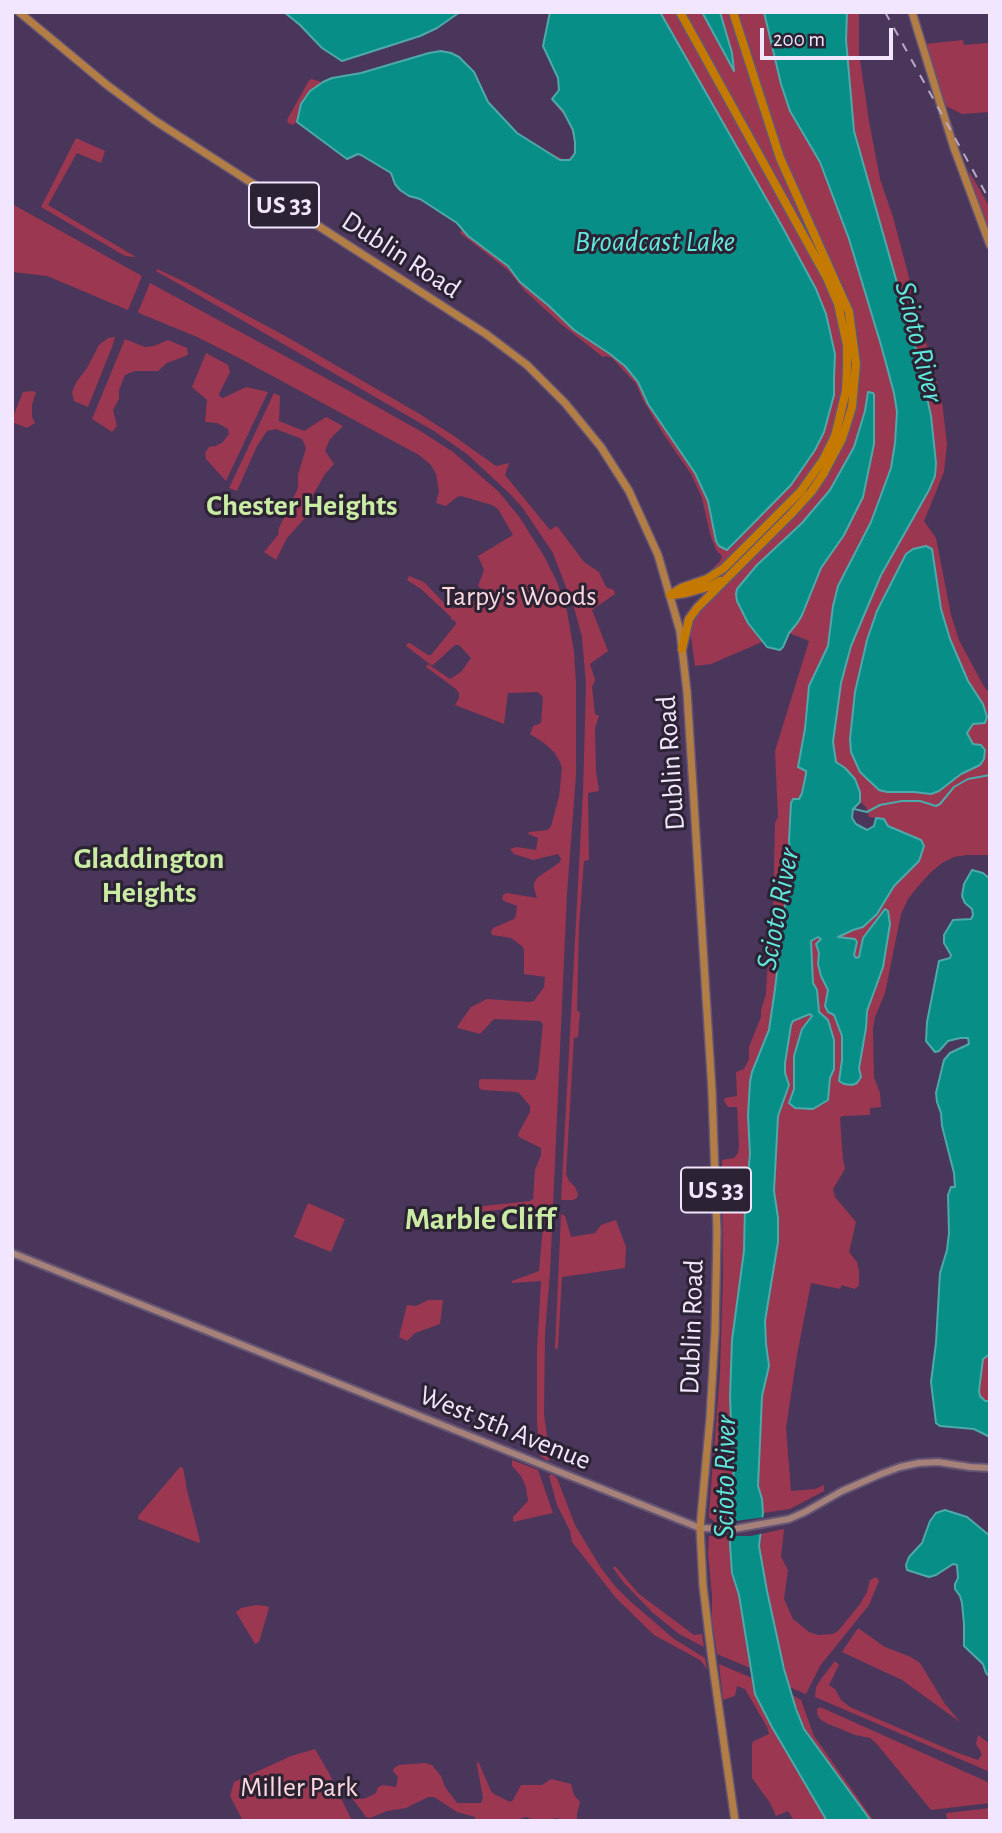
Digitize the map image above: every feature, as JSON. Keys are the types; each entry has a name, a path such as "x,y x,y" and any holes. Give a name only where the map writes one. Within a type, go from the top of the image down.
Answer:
{"highway":[{"path":"670,595 707,579 724,568 801,491 823,460 835,436 846,391 847,368 847,345 838,304 827,278 680,12"},
{"path":"682,649 692,614 792,514 824,473 842,439 852,407 856,365 849,312 780,158 733,12"},
{"path":"670,595 711,586 729,577"}],"main road":[{"name":"Dublin Road","path":"19,12 154,120 486,334 527,365 594,436 629,491 658,555 680,631 687,692 712,1081 716,1177 715,1332 700,1528 703,1586 735,1821"},
{"path":"912,12 954,148 990,245"},
{"name":"West 5th Avenue","path":"12,1253 700,1528 749,1527 796,1517 842,1491 900,1467 930,1461 990,1468"}],"green space":[{"path":"660,12 677,12 818,270 836,312 843,350 840,405 831,434 816,464 786,503 725,563 712,572 722,556 716,550 710,534 702,498 691,474 664,435 636,384 612,358 603,357 561,324 524,290 509,271 460,233 462,230 508,266 520,282 574,330 625,366 638,382 695,473 708,501 716,541 719,546 730,549 791,485 815,450 824,432 834,395 835,354 826,314 816,289"},
{"path":"685,12 702,12 733,69 732,53 720,12 729,12 774,150 815,245"},
{"path":"737,12 764,12 790,111 820,162 849,239 881,345 897,412 891,468 871,522 833,606 828,646 809,686 798,766 806,774 789,841 791,855 769,1030 752,1072 748,1115 750,1154 744,1251 732,1340 732,1521 715,1522 709,1517 709,1513 720,1373 722,1160 734,1158 739,1145 737,1107 728,1107 724,1101 725,1098 737,1096 736,1072 744,1069 749,1059 749,1047 761,1017 766,994 773,915 775,823 778,817 775,751 809,641 789,633 798,622 821,568 856,513 866,485 874,444 874,395 873,392 868,392 854,447 830,490 802,523 757,565 737,589 737,601 762,642 711,664 695,666 690,630 692,620 821,485 837,460 847,435 860,380 859,344 847,294 786,162"},
{"path":"847,12 859,12 859,53 880,179 893,217 942,402 947,444 944,472 924,521 936,538 951,615 959,640 990,694 990,855 954,857 942,863 915,890 901,914 885,993 873,1029 874,1077 880,1093 881,1107 870,1108 870,1115 840,1118 845,1169 833,1189 835,1197 856,1222 849,1252 857,1262 859,1286 854,1289 842,1285 840,1289 811,1283 786,1428 791,1491 815,1489 824,1485 824,1491 790,1509 763,1513 758,1486 762,1396 768,1366 765,1321 778,1242 774,1191 778,1116 789,1085 785,1063 791,1025 796,1019 811,1014 812,1016 802,1029 794,1056 794,1089 789,1103 813,1109 828,1101 830,1078 834,1069 834,1040 828,1020 819,1012 817,990 813,983 811,941 819,937 822,940 816,944 821,976 828,990 825,1006 834,1015 842,1036 839,1081 861,1077 859,1068 867,1011 883,967 889,915 861,943 859,957 854,955 857,942 837,938 848,931 863,927 877,914 894,886 919,861 924,846 921,840 888,826 884,819 869,817 866,807 860,802 860,792 845,768 836,762 833,742 841,683 851,646 881,575 929,490 935,476 936,463 931,416 918,357 854,131 846,40","holes":["932,549 941,609 950,639 985,723 973,724 967,733 980,765 931,794 914,792 850,739 855,692 867,640 877,612 906,554"]},
{"path":"963,40 964,45 988,43 990,112 962,114 946,106 941,99 925,44"},
{"path":"474,72 488,101 517,133 488,102"},
{"path":"332,78 299,111 297,122 293,125 288,123 287,120 308,82 311,79 322,82"},
{"path":"76,138 105,151 101,163 77,153 48,205 136,257 125,256 41,207"},
{"path":"575,142 573,157 565,161 540,148 565,160 573,156"},
{"path":"969,171 990,208 990,237 972,189"},
{"path":"12,204 142,276 128,310 47,276 12,272"},
{"path":"157,269 287,337 418,413 496,466 509,463 505,475 550,530 557,526 584,562 599,572 606,587 614,590 615,594 592,610 608,651 590,664 595,680 592,687 595,714 599,716 595,728 599,791 588,793 589,860 584,861 579,927 577,1011 580,1012 578,1037 574,1038 566,1174 578,1194 573,1200 561,1200 583,791 586,685 582,637 553,553 522,507 467,454 434,431 156,271"},
{"name":"Tarpy's Woods","path":"150,283 342,387 453,452 499,492 520,518 544,556 567,611 576,683 576,775 567,893 545,1333 544,1414 550,1459 547,1461 540,1456 537,1421 541,1281 512,1283 539,1271 543,1227 541,1218 535,1209 530,1207 476,1212 473,1208 533,1199 535,1170 541,1148 518,1134 530,1112 530,1106 519,1093 482,1090 479,1088 479,1081 535,1080 543,1024 540,1021 494,1019 480,1034 457,1027 471,1007 487,999 534,1001 544,987 545,977 524,974 523,947 511,938 492,935 491,932 493,928 514,919 516,915 517,906 504,901 503,895 507,893 537,898 534,883 561,859 558,854 533,860 514,854 510,849 517,847 536,850 538,838 528,834 548,830 551,826 559,797 562,768 554,752 530,734 533,726 541,723 543,697 538,692 508,693 504,724 455,705 459,698 456,689 426,667 428,664 450,679 461,672 471,658 459,645 455,645 433,665 406,646 410,643 431,655 456,624 421,589 407,580 409,576 424,582 445,604 454,609 460,595 472,603 483,590 478,586 484,570 478,556 513,535 498,509 492,505 461,496 446,506 436,503 439,491 436,474 431,465 419,455 239,358 138,312"},
{"path":"115,337 88,407 74,401 72,392 99,345 108,338"},
{"path":"125,339 145,347 168,340 187,348 188,355 167,363 158,371 135,371 125,375 119,390 119,399 113,410 117,426 112,432 92,419"},
{"path":"206,353 228,365 230,372 220,397 246,387 268,392 226,481 206,459 205,453 209,447 223,442 229,434 228,429 217,423 205,422 207,400 192,387"},
{"path":"23,392 36,392 32,405 35,423 27,428 12,422 12,419"},
{"path":"274,393 280,396 279,421 304,431 326,417 343,426 330,439 325,451 334,464 313,495 305,518 287,538 276,560 264,552 278,535 298,488 298,475 306,448 302,439 276,429 267,431 257,446 237,491 229,488"},
{"path":"308,1203 345,1219 331,1252 294,1237"},
{"path":"561,1214 565,1216 571,1237 595,1233 601,1225 616,1220 626,1247 625,1268 562,1277 558,1348 555,1349"},
{"path":"428,1300 443,1300 440,1324 415,1333 407,1341 399,1337 407,1305 416,1306"},
{"path":"990,1354 990,1401 985,1401 979,1391 983,1359"},
{"path":"512,1460 538,1470 553,1513 513,1522 513,1517 528,1501 526,1487 512,1466"},
{"path":"180,1467 183,1468 199,1543 138,1519"},
{"path":"551,1474 557,1478 575,1525 615,1586 674,1639 705,1658 707,1669 700,1660 654,1635 616,1598 572,1542 570,1531 557,1505 549,1476"},
{"path":"784,1529 781,1557 788,1570 784,1599 793,1619 809,1632 818,1635 838,1631 860,1604 870,1580 876,1577 879,1581 869,1605 820,1666 806,1694 789,1687 759,1546 761,1534"},
{"path":"709,1536 731,1536 732,1573 739,1595 750,1668 717,1654 712,1619"},
{"path":"615,1566 639,1594 694,1635 702,1634 704,1647 679,1634 652,1612 624,1583 613,1568"},
{"path":"256,1605 269,1608 259,1642 255,1644 236,1612 241,1608"},
{"path":"858,1628 885,1647 920,1663 945,1704 960,1722 902,1680 842,1652"},
{"path":"835,1661 839,1665 829,1685 850,1707 978,1760 982,1754 976,1744 978,1735 990,1744 990,1772 815,1697 816,1687"},
{"path":"719,1664 752,1678 755,1694 772,1727 827,1821 794,1821 788,1811 776,1816 752,1778 752,1744 769,1734 767,1727 745,1689 737,1686 735,1696 723,1700"},
{"path":"792,1695 801,1700 814,1736 874,1821 871,1821 804,1729"},
{"path":"820,1707 990,1783 990,1803 931,1810 876,1743 870,1738 826,1723 817,1714"},
{"name":"Miller Park","path":"315,1749 352,1821 243,1821 230,1796 234,1782 291,1756"},
{"path":"478,1761 491,1791 510,1802 521,1785 542,1785 551,1779 571,1784 574,1795 580,1802 577,1821 561,1821 557,1818 538,1821 526,1817 513,1821 476,1821 475,1817 457,1812 434,1797 370,1818 366,1817 352,1798 355,1795 361,1799 366,1798 376,1793 378,1787 383,1785 396,1787 398,1777 393,1771 399,1765 425,1763 432,1765 441,1776 445,1787 457,1803 481,1803 483,1798"},
{"path":"990,1808 990,1821 948,1821 946,1815 947,1813"}],"water":[{"path":"284,12 460,12 420,36 342,61 322,48"},
{"name":"Broadcast Lake","path":"550,12 660,12 783,228 816,289 826,314 835,354 834,395 824,432 791,485 727,550 716,541 708,501 695,473 648,404 638,382 625,366 574,330 520,282 508,266 468,236 457,223 420,199 400,190 391,173 358,154 347,159 297,122 301,104 310,91 323,82 441,51 459,57 474,72 488,102 517,133 560,160 570,160 575,153 573,130 563,111 552,99 559,90 558,78 543,46"},
{"path":"702,12 720,12 732,53 734,71"},
{"path":"764,12 847,12 846,40 854,131 918,357 931,416 936,463 935,476 929,490 881,575 851,646 841,683 833,742 836,762 855,779 860,792 860,802 853,809 852,818 856,824 867,830 874,826 876,818 884,819 888,826 921,840 924,846 919,861 894,886 877,914 863,927 838,937 855,939 857,942 854,955 859,957 863,938 885,909 888,911 890,924 883,967 867,1011 859,1068 861,1077 852,1085 839,1081 842,1036 834,1015 828,1012 825,1006 828,990 821,976 816,944 821,939 818,937 811,941 813,983 817,990 819,1012 828,1020 834,1040 834,1069 830,1078 828,1100 813,1109 795,1108 789,1103 794,1089 794,1056 802,1029 812,1016 810,1014 793,1021 785,1063 789,1085 778,1116 774,1191 778,1242 765,1321 769,1366 762,1396 758,1486 763,1513 759,1546 767,1591 784,1669 804,1729 871,1821 827,1821 755,1694 739,1595 732,1573 730,1544 734,1485 730,1398 732,1340 744,1251 750,1154 750,1082 769,1030 791,856 791,803 793,799 799,799 806,774 806,771 798,767 809,686 828,646 838,586 871,522 891,468 897,412 881,345 849,239 820,162 790,111"},
{"path":"868,392 874,395 874,444 863,497 844,535 821,568 802,615 783,647 780,650 767,647 748,623 737,601 737,589 757,565 802,523 830,490 854,447"},
{"path":"926,546 932,549 941,609 950,639 987,717 985,723 973,724 967,733 973,744 981,745 985,750 984,759 980,765 931,794 887,792 879,790 860,772 851,752 855,692 877,611 906,554"},
{"path":"972,870 983,873 990,879 990,1354 983,1359 979,1391 985,1401 990,1401 990,1437 974,1429 940,1426 936,1423 931,1382 940,1273 949,1233 948,1195 951,1187 955,1187 936,1093 944,1060 950,1053 969,1044 968,1038 960,1038 948,1041 935,1052 926,1041 927,1022 939,961 950,958 951,955 944,943 944,935 953,920 971,919 973,915 972,909 962,896 964,884"},
{"path":"945,1510 967,1517 990,1536 990,1677 983,1664 964,1646 962,1603 955,1589 957,1565 953,1564 929,1577 907,1570 909,1557 922,1543 930,1521 936,1513"}],"pier":[{"path":"766,1517 764,1533 727,1536 728,1522"}],"waterway":[{"path":"854,809 867,812 880,805 902,801 920,801 936,806 954,787 968,779 990,775"}],"railway":[{"path":"885,12 990,201"}],"district":[{"name":"Chester Heights","path":"302,506"},
{"name":"Gladdington Heights","path":"149,876"},
{"name":"Marble Cliff","path":"480,1219"}],"water label":[{"name":"Scioto River","path":"919,342"},
{"name":"Scioto River","path":"778,909"},
{"name":"Scioto River","path":"725,1477"}]}
